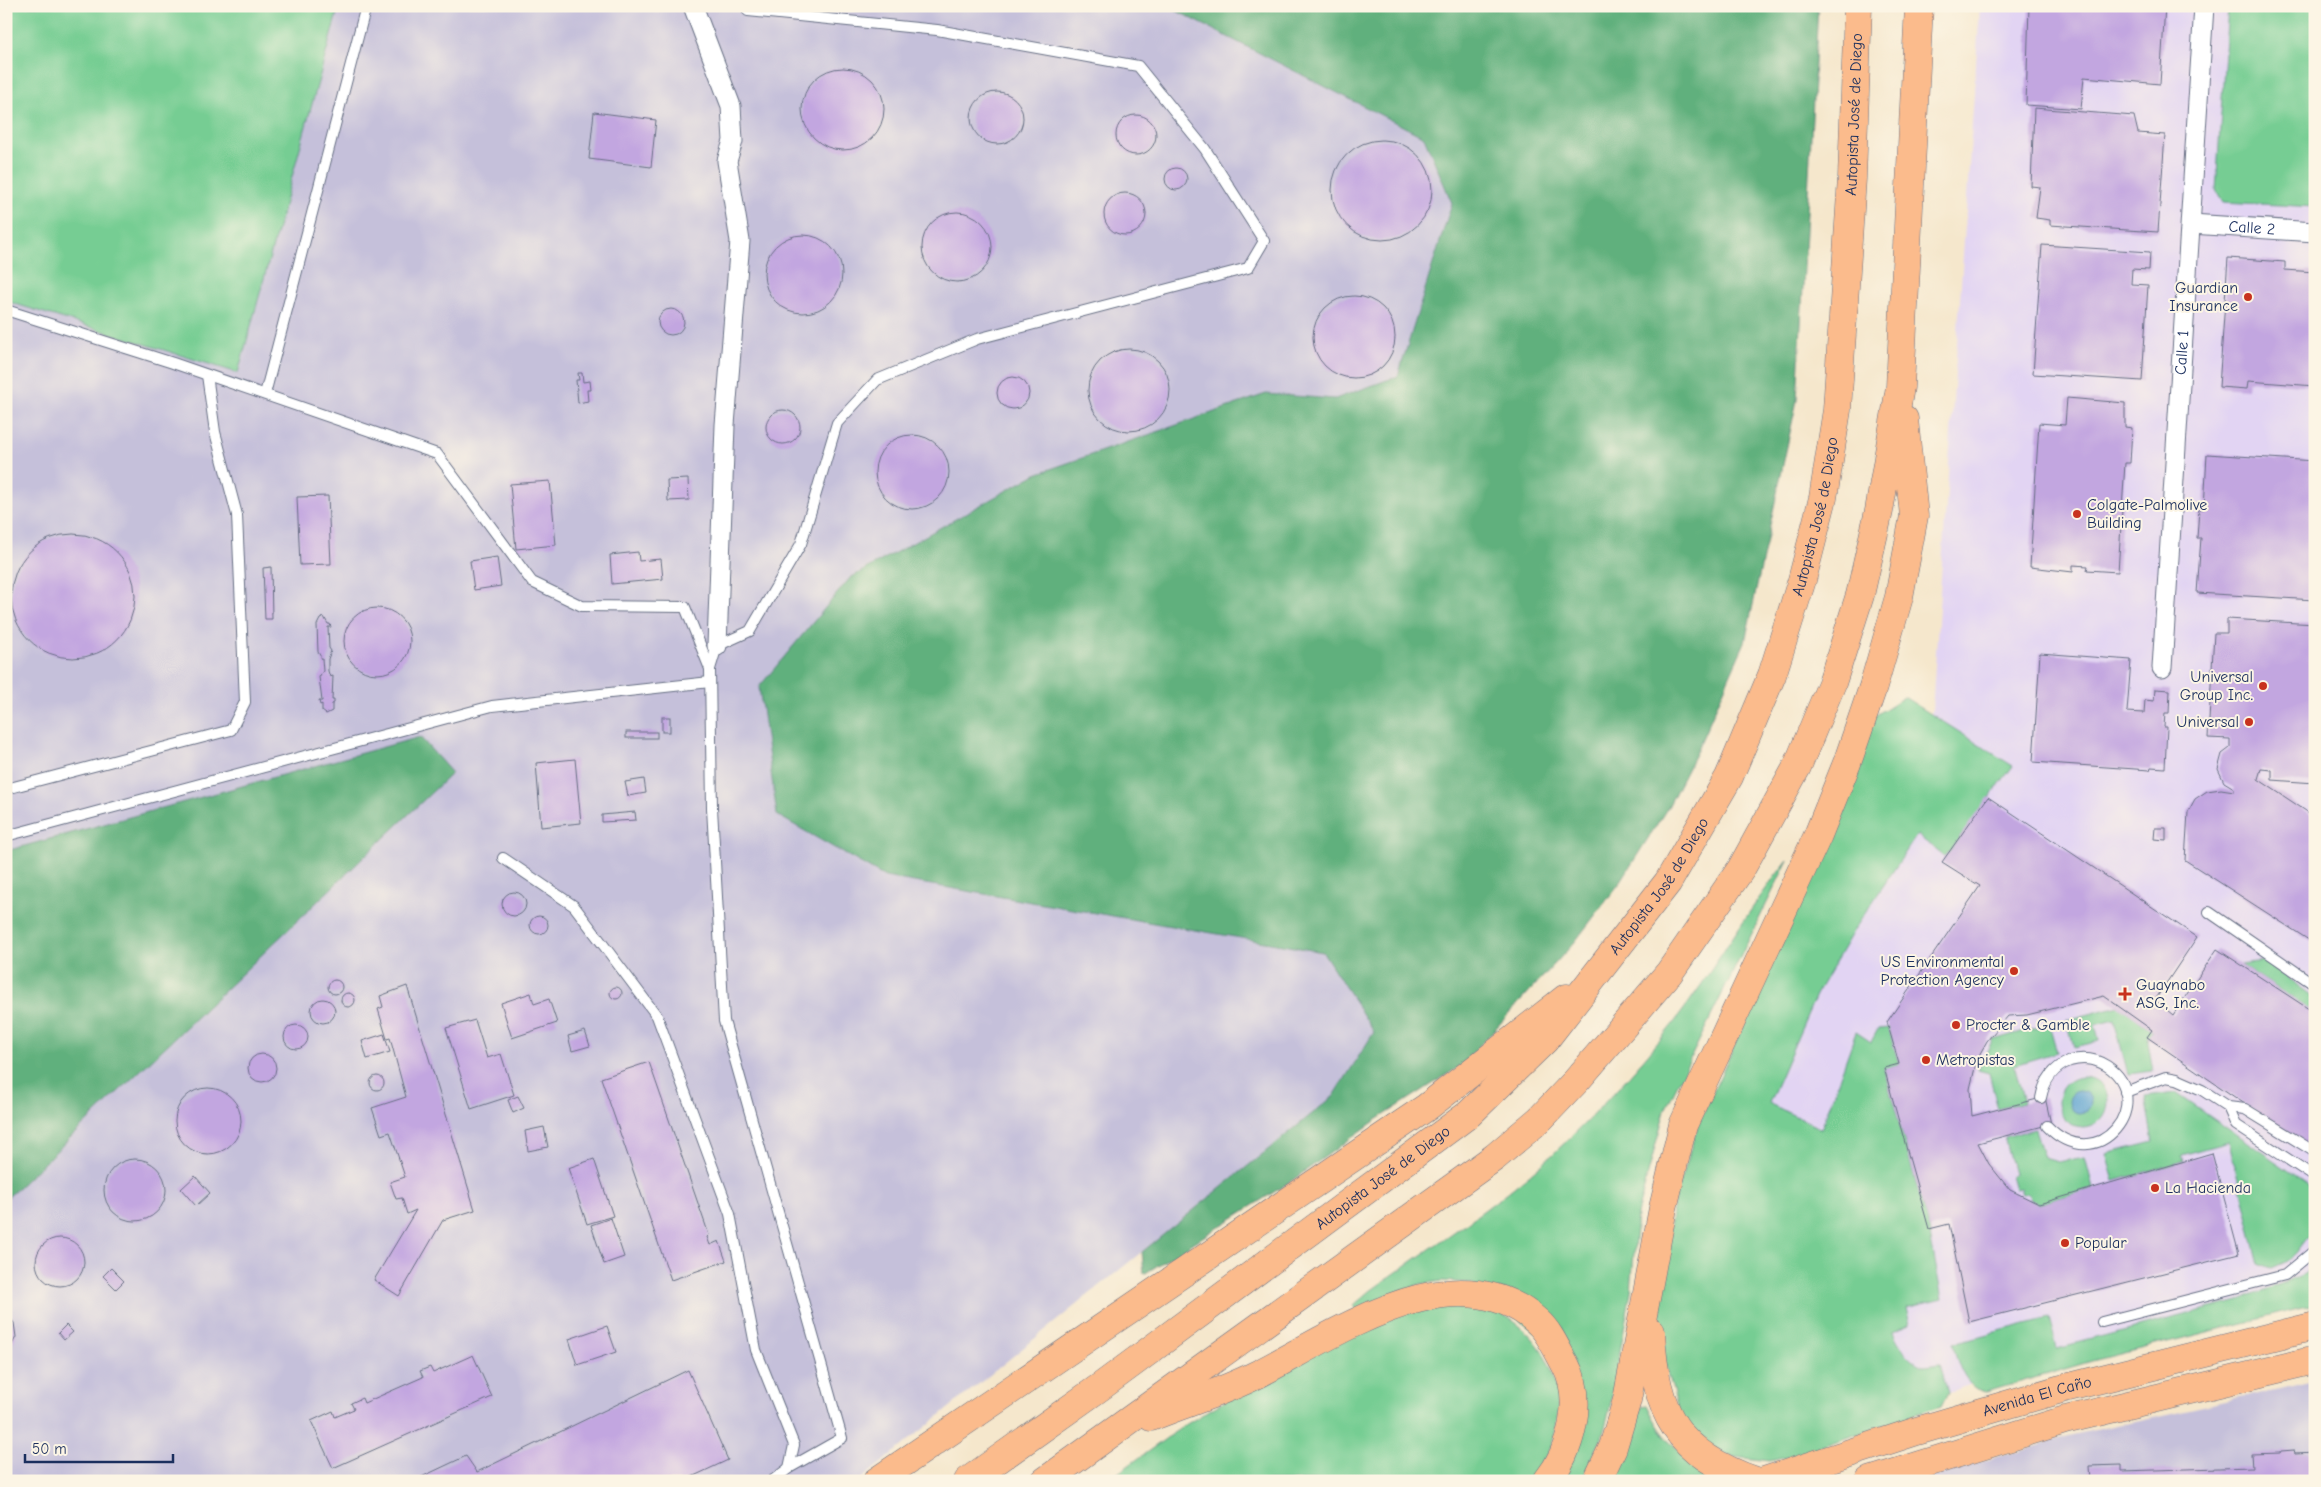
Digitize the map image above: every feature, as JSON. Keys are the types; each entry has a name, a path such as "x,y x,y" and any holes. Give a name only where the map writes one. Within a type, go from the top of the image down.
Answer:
{"main road":[{"name":"Autopista José de Diego","path":"968,1481 1103,1385 1469,1114 1545,1040 1589,981 1668,882 1729,777 1772,675 1802,580 1823,498 1838,410 1852,178 1858,6"},
{"path":"1045,1481 1119,1430 1242,1337 1495,1157 1540,1118 1571,1086 1669,973 1741,869 1797,767 1832,683 1860,595 1879,511 1900,387 1919,6"},
{"path":"1597,1481 1613,1447 1628,1400 1663,1208 1683,1125 1818,835 1850,755 1873,687 1896,606 1914,516 1900,387"},
{"path":"877,1481 1427,1107 1512,1038 1589,981"},
{"path":"1649,1291 1654,1374 1664,1407 1674,1426 1685,1440 1716,1464 1735,1474 1756,1481"},
{"path":"1119,1430 1254,1376 1346,1326 1384,1308 1427,1296 1472,1295 1508,1303 1527,1314 1540,1324 1567,1367 1575,1408 1572,1428 1568,1447 1547,1481"},
{"name":"Avenida El Caño","path":"1764,1481 1917,1431 2061,1389 2315,1326"},
{"name":"Avenida El Caño","path":"1869,1481 2065,1420 2315,1360"}],"street":[{"path":"693,6 731,106 733,141 728,161 740,241 724,432 717,646"},
{"name":"Calle 1","path":"2162,668 2204,6"},
{"name":"Calle 2","path":"2191,224 2315,232"}],"lane":[{"path":"265,394 366,6"},
{"path":"748,10 937,30 1138,66 1205,149 1264,241 1248,268 977,339 877,380 838,424 801,544 750,631 717,646 710,669 712,808 724,1021 842,1438 789,1468 772,1481"},
{"path":"6,310 265,394 437,454 532,582 582,606 685,607 710,669"},
{"path":"6,788 231,730 245,702 237,515 215,432 207,375"},
{"path":"6,836 492,706 710,682"},
{"path":"503,858 574,906 658,1016 730,1214 756,1350 794,1445 789,1468"},
{"path":"2209,912 2315,985"},
{"path":"2041,1098 2046,1081 2053,1072 2061,1066 2080,1059 2097,1061 2113,1071 2125,1092 2126,1110 2122,1119 2117,1128 2102,1141 2092,1144 2071,1143 2061,1138 2047,1126"},
{"path":"2125,1092 2166,1077 2177,1080 2202,1090 2228,1107 2245,1109 2315,1152"},
{"path":"2228,1107 2236,1125 2315,1177"},
{"path":"2102,1322 2285,1275 2315,1250"}],"shaded area":[{"path":"6,6 1167,6 1424,137 1452,203 1398,376 1335,399 1266,394 885,877 1323,952 1374,1032 1334,1096 859,1481 6,1481"},
{"path":"1980,6 2315,6 2315,1292 1972,1384 1764,1455 1720,1130 1932,711"},
{"path":"2315,1381 2315,1481 1916,1481 2068,1436"}],"green space":[{"path":"6,6 339,6 238,373 6,301"},
{"path":"1167,6 1818,6 1797,400 1745,642 1697,750 1668,807 1619,884 1574,943 1462,1065 1375,1121 1290,1182 1144,1274 1142,1252 1334,1096 1374,1032 1323,952 885,877 777,815 759,687 850,578 1036,474 1266,394 1335,399 1398,376 1452,203 1424,137"},
{"path":"2228,6 2315,6 2315,207 2223,202 2216,190"},
{"path":"1904,697 2013,766 1945,857 1917,835 1854,930 1816,995 1769,1103 1821,1129 1856,1032 1871,1042 1878,1029 1889,1028 1899,1064 1884,1069 1929,1229 1942,1299 1906,1308 1910,1324 1893,1331 1901,1347 1914,1361 1924,1366 1940,1364 1948,1392 1941,1406 1792,1456 1770,1461 1734,1457 1710,1448 1683,1427 1656,1329 1675,1197 1698,1125 1823,851 1873,717"},
{"path":"420,737 452,773 6,1199 6,851"},
{"path":"1788,860 1665,1110 1637,1214 1631,1291 1609,1412 1602,1438 1581,1481 1558,1481 1573,1361 1471,1283 1442,1281 1421,1284 1356,1309 1353,1306 1370,1291 1509,1192 1584,1124 1630,1075 1673,1024 1758,900"},
{"path":"2264,961 2315,998 2315,1013 2240,964"},
{"path":"2119,1006 2152,1030 2147,1037 2153,1071 2128,1074 2114,1020 2095,1025 2099,1041 2074,1047 2067,1020"},
{"path":"2049,1024 2057,1052 2014,1065 2024,1102 1998,1109 1989,1073 1978,1070 1993,1040"},
{"path":"2088,1077 2101,1084 2107,1092 2107,1112 2101,1120 2093,1126 2078,1127 2065,1120 2059,1112 2058,1097 2065,1084 2073,1078"},
{"path":"2176,1093 2308,1184 2315,1200 2315,1229 2296,1254 2287,1262 2271,1269 2259,1264 2229,1142 2182,1155 2184,1161 2114,1181 2106,1154 2153,1142 2145,1097"},
{"path":"2035,1129 2044,1158 2058,1162 2085,1157 2093,1188 2039,1204 2031,1201 2028,1193 2022,1194 2020,1188 2015,1189 2011,1175 2014,1174 2004,1137"},
{"path":"2315,1265 2315,1305 2092,1361 1986,1392 1978,1390 1967,1380 1959,1366 1953,1343 2049,1318 2057,1348 2238,1301 2304,1274"},
{"path":"1439,1303 1477,1306 1496,1311 1530,1335 1542,1351 1556,1386 1558,1406 1556,1426 1547,1456 1526,1481 1107,1481 1182,1427 1249,1386 1374,1321"},
{"path":"1647,1405 1671,1442 1689,1458 1727,1481 1609,1481 1642,1406"}],"water":[{"path":"2080,1091 2088,1094 2091,1102 2088,1110 2080,1113 2072,1110 2069,1102 2072,1094"}],"building":[{"path":"2029,6 2165,6 2160,84 2084,77 2081,109 2026,105"},
{"path":"843,68 859,72 872,80 880,93 884,109 880,125 872,138 859,146 843,150 827,146 814,138 806,125 802,109 806,93 814,80 827,72"},
{"path":"992,92 1002,92 1016,99 1023,113 1023,123 1016,137 1002,144 992,144 982,140 975,133 971,123 971,113 975,103 982,96"},
{"path":"2034,108 2134,116 2138,133 2165,135 2158,232 2050,225 2050,220 2036,218 2040,187 2031,186"},
{"path":"594,112 656,120 651,167 589,159"},
{"path":"1140,115 1147,118 1153,124 1156,135 1155,143 1147,152 1140,155 1132,155 1125,152 1117,143 1116,131 1119,124 1128,116"},
{"path":"1382,140 1392,141 1410,148 1424,162 1431,180 1431,200 1424,218 1410,232 1392,239 1382,240 1372,239 1354,232 1340,218 1333,200 1332,190 1333,180 1340,162 1354,148 1372,141"},
{"path":"1176,168 1186,175 1187,179 1180,189 1176,190 1166,183 1165,179 1172,169"},
{"path":"1125,193 1140,199 1146,214 1140,229 1125,235 1110,229 1104,214 1110,199"},
{"path":"957,212 976,218 986,228 992,247 986,266 976,276 957,282 938,276 928,266 922,247 928,228 938,218"},
{"path":"803,235 818,238 831,246 839,259 842,274 839,289 831,302 818,310 803,313 788,310 775,302 767,289 764,274 767,259 775,246 788,238"},
{"path":"2042,245 2150,252 2149,270 2132,269 2131,284 2148,285 2142,381 2033,374"},
{"path":"2228,258 2285,262 2285,270 2315,272 2315,386 2248,381 2247,389 2219,387"},
{"path":"1354,296 1370,299 1383,308 1392,321 1395,337 1392,353 1383,366 1370,375 1354,378 1338,375 1325,366 1316,353 1313,337 1316,321 1325,308 1338,299"},
{"path":"671,309 680,313 684,322 680,331 671,335 662,331 658,322 662,313"},
{"path":"1129,349 1145,352 1158,361 1167,374 1170,390 1167,406 1158,419 1145,428 1129,431 1113,428 1100,419 1091,406 1088,390 1091,374 1100,361 1113,352"},
{"path":"578,373 582,373 583,382 590,381 591,390 587,390 588,401 578,403 576,380 579,380"},
{"path":"1013,377 1019,378 1024,382 1028,387 1028,399 1024,404 1019,408 1013,409 1007,408 1002,404 998,399 997,393 998,387 1002,382 1007,378"},
{"name":"Colgate-Palmolive Building","path":"2067,398 2125,403 2125,427 2132,428 2130,463 2125,463 2118,572 2087,570 2088,566 2073,565 2073,572 2030,567 2039,423 2065,425"},
{"path":"783,410 790,411 795,415 799,420 799,434 795,439 790,443 783,444 776,443 771,439 767,434 766,427 767,420 771,415 776,411"},
{"path":"912,435 926,438 938,446 946,458 949,472 946,486 938,498 926,506 912,509 898,506 886,498 878,486 875,472 878,458 886,446 898,438"},
{"path":"2207,454 2315,461 2315,600 2197,593 2201,538 2197,538 2199,509 2204,509"},
{"path":"688,479 689,500 668,501 667,480"},
{"path":"550,481 556,545 516,549 510,484"},
{"path":"328,496 331,564 300,565 297,497"},
{"path":"73,534 97,539 117,552 130,572 135,596 130,620 117,640 97,653 73,658 49,653 29,640 16,620 11,596 16,572 29,552 49,539"},
{"path":"638,552 639,561 661,559 663,579 612,584 610,555"},
{"path":"497,557 501,586 474,590 470,561"},
{"path":"271,567 272,619 265,619 263,568"},
{"path":"377,608 389,611 400,618 407,629 410,641 407,653 400,664 389,671 377,674 365,671 354,664 347,653 344,641 347,629 354,618 365,611"},
{"path":"324,617 331,627 328,627 329,648 331,651 328,659 328,671 330,677 333,676 332,700 334,700 332,711 326,714 322,711 322,704 320,705 319,701 322,701 319,677 323,671 322,659 318,652 317,625 320,619"},
{"path":"2227,619 2315,624 2315,783 2272,780 2272,770 2261,769 2258,779 2315,817 2315,944 2185,860 2188,812 2195,799 2207,791 2221,789 2234,791 2234,788 2224,782 2218,769 2222,754 2230,748 2230,739 2208,738 2214,633 2227,633"},
{"path":"2040,653 2131,660 2127,712 2144,713 2145,700 2154,701 2155,689 2170,690 2169,713 2165,713 2164,727 2167,727 2165,768 2151,767 2150,770 2033,762"},
{"path":"662,717 670,717 670,732 662,732"},
{"path":"626,732 657,732 657,738 626,738"},
{"path":"575,759 581,823 541,827 536,763"},
{"path":"644,779 646,793 628,796 625,782"},
{"path":"1988,797 2197,937 2155,1000 2173,1015 2217,949 2315,1013 2315,1152 2147,1037 2152,1030 2104,996 2027,1015 2008,1016 1987,1041 1977,1059 1970,1089 1972,1116 2045,1097 2051,1124 1978,1143 1989,1164 2010,1190 2039,1204 2212,1153 2239,1254 1969,1322 1949,1224 1929,1229 1884,1068 1899,1064 1887,1022 1980,886 1942,862"},
{"path":"635,812 636,820 602,822 602,815"},
{"path":"2155,828 2166,828 2166,840 2154,839"},
{"path":"514,892 522,896 526,904 522,912 514,916 506,912 502,904 506,896"},
{"path":"535,916 543,916 548,921 546,932 535,934 530,929 530,921"},
{"path":"332,980 338,980 342,987 338,994 332,994 328,990 328,984"},
{"path":"407,986 475,1210 443,1220 399,1296 374,1280 416,1210 407,1214 402,1198 396,1199 390,1182 405,1177 390,1132 381,1135 372,1108 406,1097 390,1038 387,1039 378,1009 383,1007 380,996"},
{"path":"616,987 622,993 616,999 610,993"},
{"path":"345,993 351,993 355,1000 351,1007 345,1007 341,1003 341,997"},
{"path":"531,993 534,1004 549,999 557,1023 512,1038 501,1003"},
{"path":"323,999 328,1000 334,1006 334,1016 328,1022 323,1023 318,1022 312,1016 311,1011 312,1006 318,1000"},
{"path":"475,1020 487,1058 501,1054 514,1095 471,1109 446,1028"},
{"path":"296,1025 301,1026 307,1032 307,1042 301,1048 296,1049 291,1048 285,1042 284,1037 285,1032 291,1026"},
{"path":"585,1031 590,1046 572,1051 568,1036"},
{"path":"384,1034 390,1052 367,1059 362,1041"},
{"path":"262,1054 272,1058 276,1068 272,1078 262,1082 252,1078 248,1068 252,1058"},
{"path":"649,1062 709,1235 707,1237 710,1245 719,1241 726,1261 671,1280 601,1078"},
{"path":"374,1076 380,1076 384,1083 380,1090 374,1090 370,1086 370,1080"},
{"path":"208,1088 221,1091 231,1098 238,1108 241,1121 238,1134 231,1144 221,1151 208,1154 195,1151 185,1144 178,1134 175,1121 178,1108 185,1098 195,1091"},
{"path":"518,1096 524,1108 513,1113 508,1100"},
{"path":"544,1127 548,1147 528,1151 525,1131"},
{"path":"135,1159 147,1162 157,1168 163,1178 166,1190 163,1202 157,1212 147,1218 135,1221 123,1218 113,1212 107,1202 104,1190 107,1178 113,1168 123,1162"},
{"path":"594,1159 613,1216 587,1224 568,1168"},
{"path":"195,1176 210,1193 196,1206 181,1189"},
{"path":"611,1218 624,1257 604,1264 591,1225"},
{"path":"55,1238 65,1238 77,1245 84,1257 84,1267 77,1279 65,1286 55,1286 47,1282 40,1275 36,1267 36,1257 40,1249 47,1242"},
{"path":"111,1268 124,1281 116,1289 103,1276"},
{"path":"6,1312 14,1323 16,1337 6,1356"},
{"path":"66,1325 73,1332 64,1340 58,1333"},
{"path":"607,1326 616,1352 577,1365 569,1339"},
{"path":"473,1355 492,1397 333,1468 311,1421 333,1411 335,1417 354,1409 351,1403 362,1398 364,1403 423,1377 420,1371 430,1367 433,1373"},
{"path":"688,1370 728,1460 683,1481 413,1481 466,1456 477,1472"},
{"path":"2295,1450 2296,1453 2315,1452 2315,1481 2090,1481 2089,1466 2122,1465 2122,1471 2252,1467 2251,1454 2281,1453 2282,1451"}],"place":[{"name":"Guardian Insurance","path":"2248,297"},
{"name":"Colgate-Palmolive Building","path":"2077,514"},
{"name":"Universal Group Inc.","path":"2263,686"},
{"name":"Universal","path":"2249,722"},
{"name":"US Environmental Protection Agency","path":"2014,971"},
{"name":"Guaynabo ASG, Inc.","path":"2125,994"},
{"name":"Procter & Gamble","path":"1956,1025"},
{"name":"Metropistas","path":"1926,1060"},
{"name":"La Hacienda","path":"2155,1188"},
{"name":"Popular","path":"2065,1243"}]}
